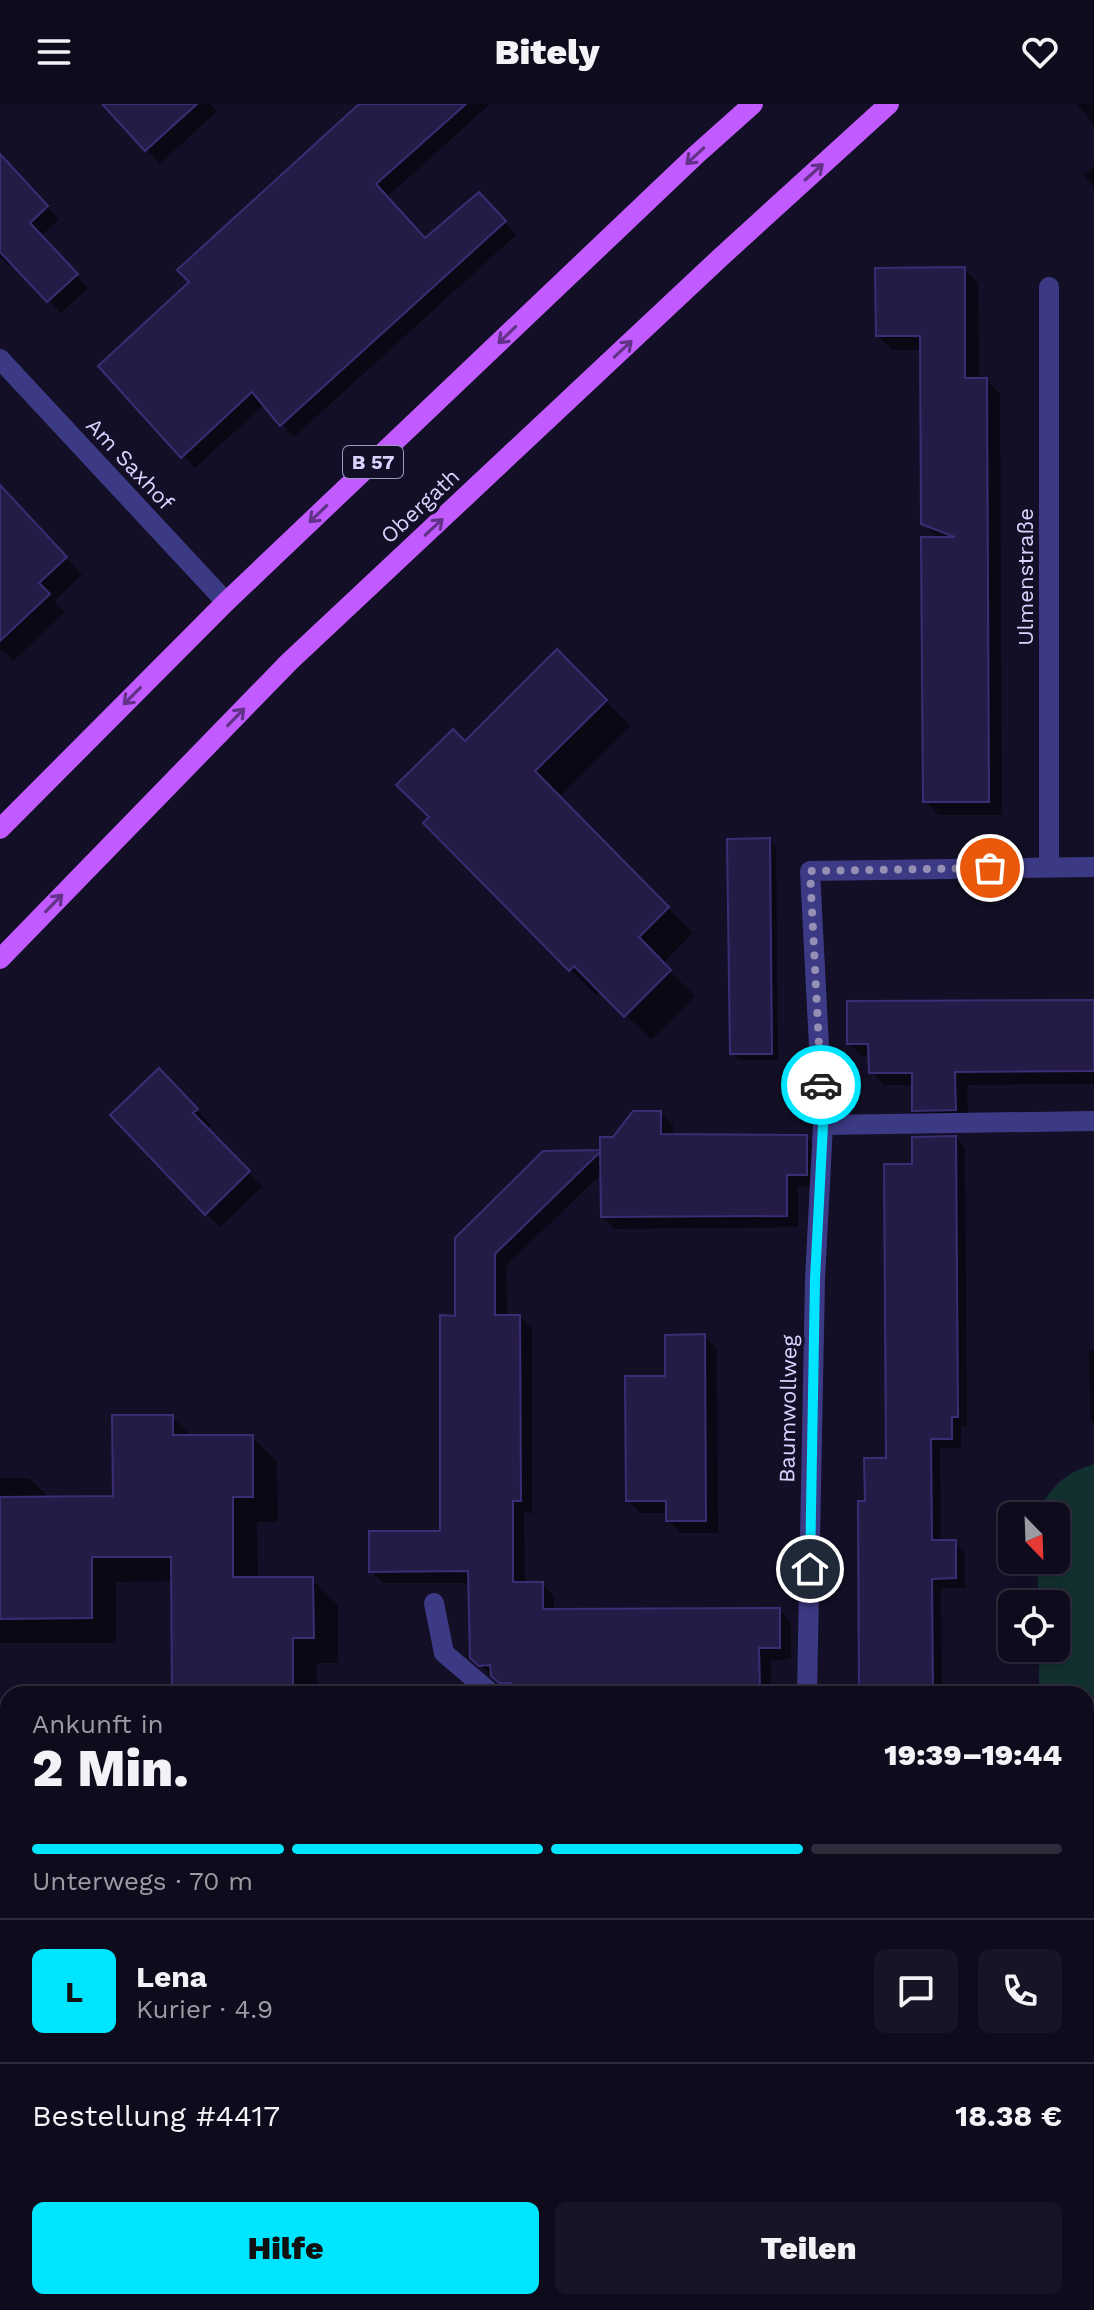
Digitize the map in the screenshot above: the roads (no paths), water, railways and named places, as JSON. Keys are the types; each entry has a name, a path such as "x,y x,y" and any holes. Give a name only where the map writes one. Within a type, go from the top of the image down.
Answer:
{"main road":[{"name":"B 57","path":"0,829 226,602 753,104"},
{"name":"Obergath","path":"0,959 289,662 722,256 889,104"}],"street":[{"name":"Ulmenstraße","path":"1049,287 1049,867"},
{"name":"Am Saxhof","path":"0,359 226,602"},
{"name":"Baumwollweg","path":"807,1686 815,1279 823,1125 810,871 1094,867"},
{"path":"823,1125 1094,1121"},
{"path":"434,1603 444,1653 483,1686"}]}
